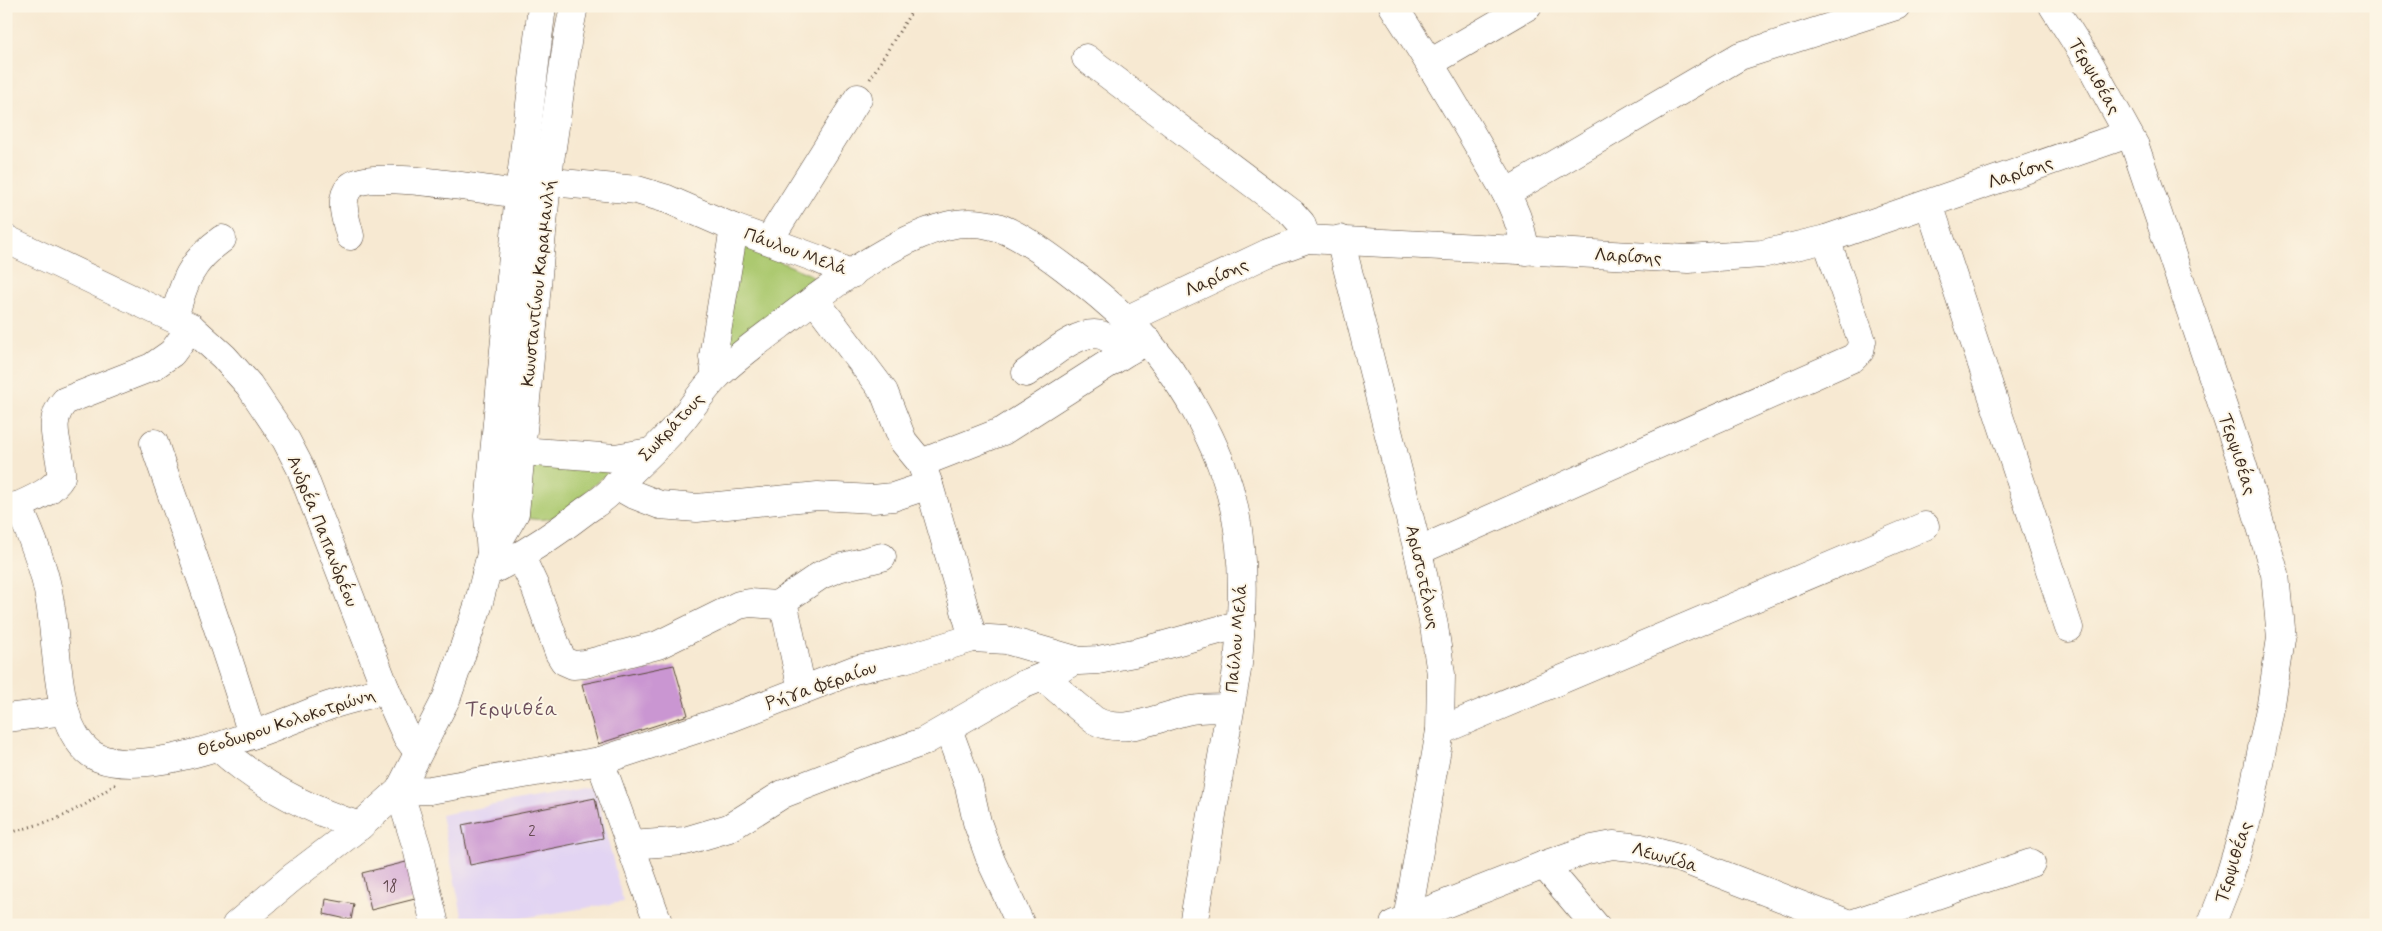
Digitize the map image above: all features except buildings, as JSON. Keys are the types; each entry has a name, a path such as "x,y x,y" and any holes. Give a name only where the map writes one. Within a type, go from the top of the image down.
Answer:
{"street":[{"name":"Κωνσταντίνου Καραμανλή","path":"242,922 400,791 447,697 489,564 514,513 521,451 529,185 542,6"},
{"name":"Κωνσταντίνου Καραμανλή","path":"489,564 488,516 529,185 574,6"},
{"path":"1393,6 1430,63 1506,192 1521,226 1525,251"},
{"path":"1430,63 1528,6"},
{"path":"1506,192 1740,56 1896,6"},
{"name":"Τερψιθέας","path":"2053,6 2091,66 2135,146 2242,463 2276,583 2281,638 2271,704 2248,812 2228,882 2211,925"},
{"path":"1086,58 1292,213 1301,223 1307,239"},
{"path":"769,240 858,98"},
{"name":"Λαρίσης","path":"1126,320 1268,253 1307,239 1340,239 1688,259 1762,254 1826,239 2128,134"},
{"name":"Πάυλου Μελά","path":"350,236 345,214 345,194 350,187 360,181 376,179 637,190 667,199 734,228 769,240 852,274 899,246 947,226 971,223 994,226 1012,233 1060,265 1126,320"},
{"path":"1928,204 2069,628"},
{"path":"716,377 714,357 718,320 734,228"},
{"name":"Ανδρέα Παπανδρέου","path":"6,239 183,323 224,357 249,385 286,440 300,467 386,690 407,737 418,752"},
{"path":"183,323 189,272 202,255 222,239"},
{"name":"Αριστοτέλους","path":"1340,239 1418,551 1438,652 1442,698 1440,731 1400,922"},
{"path":"1418,551 1853,358 1860,351 1862,341 1826,239"},
{"name":"Σωκράτους","path":"489,564 521,557 599,501 678,425 716,377 814,299 852,274"},
{"path":"814,299 884,392 903,441 925,474 973,638"},
{"name":"Παύλου Μελά","path":"1126,320 1138,346 1183,389 1222,468 1236,511 1242,573 1242,624 1238,664 1193,925"},
{"name":"Θεοδωρου Κολοκοτρώνη","path":"183,323 172,353 160,362 139,374 65,401 57,412 54,428 60,477 58,482 41,495 12,506 36,544 48,591 65,711 76,739 98,758 121,764 140,763 218,747 333,705 386,690"},
{"path":"1026,373 1083,334 1100,335 1138,346"},
{"path":"616,485 632,494 660,505 697,508 818,496 873,499 893,497 925,474 1003,431 1138,346"},
{"path":"154,443 195,565 225,644 252,735"},
{"path":"521,451 616,458 650,452"},
{"path":"1440,731 1925,526"},
{"path":"521,557 535,587 554,644 564,661 573,665 585,664 658,645 739,605 750,603 777,605 821,575 838,568 882,557"},
{"path":"783,601 802,690"},
{"name":"Ρήγα Φεραίου","path":"400,791 430,790 600,761 728,719 854,670 904,659 973,638 1006,640 1074,660 1098,660 1139,652 1242,624"},
{"path":"631,845 685,841 729,828 783,794 923,742 1022,685 1057,671 1074,660"},
{"path":"1043,677 1103,725 1136,725 1190,710 1229,708"},
{"path":"6,718 65,711"},
{"path":"948,729 969,786 991,861 1021,925"},
{"path":"218,747 244,771 271,787 319,812 360,826"},
{"path":"600,761 659,925"},
{"path":"400,791 417,848 435,925"},
{"name":"Λεωνίδα","path":"1400,922 1544,865 1602,846 1613,845 1641,848 1682,860 1851,924"},
{"path":"1851,924 2031,864"},
{"path":"1544,865 1596,925"}],"path":[{"path":"858,98 915,6"},
{"path":"6,834 57,819 86,804 119,783"}],"shaded area":[{"path":"595,786 623,902 478,925 464,925 441,815"}],"green space":[{"path":"740,244 811,275 814,280 725,352"},
{"path":"532,460 618,464 559,515 546,519 537,519 527,518"}],"district":[{"name":"Τερψιθέα","path":"512,708"}]}
